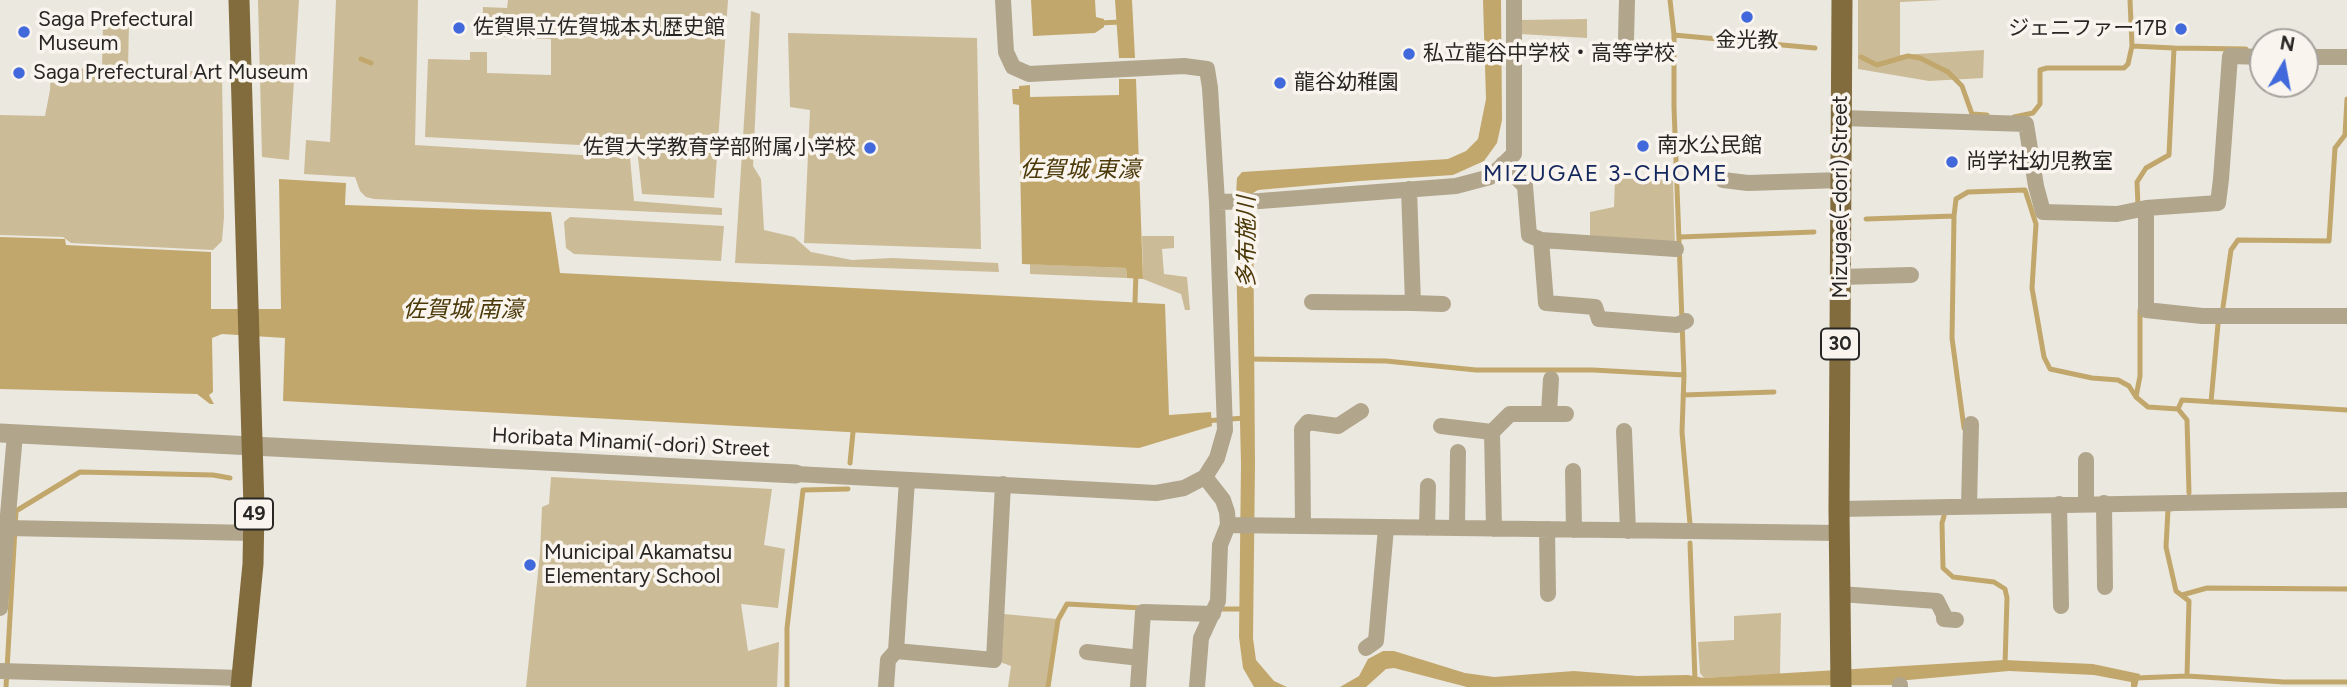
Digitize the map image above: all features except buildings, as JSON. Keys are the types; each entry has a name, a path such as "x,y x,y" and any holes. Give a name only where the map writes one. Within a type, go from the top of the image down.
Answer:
{"main road":[{"name":"49","path":"239,0 254,533 241,683"},
{"name":"Mizugae(-dori) Street","path":"1841,687 1839,509 1842,0"}],"street":[{"path":"1003,0 1006,52 1013,67 1029,74 1184,66 1207,69 1217,201 1225,430 1217,457 1205,477 1223,500 1233,526"},
{"path":"1217,201 1456,186 1490,177 1514,154 1514,0"},
{"path":"1626,38 1627,0"},
{"path":"1842,118 2026,124 2043,212 2117,214 2218,203 2230,56 2249,57"},
{"path":"2319,57 2347,57"},
{"path":"1503,164 1525,186 1529,235 1541,240 1675,249"},
{"path":"1723,180 1748,183 1841,180"},
{"path":"1409,189 1413,303"},
{"path":"2139,210 2146,310 2202,316 2347,316"},
{"path":"1541,240 1546,303 1595,307 1599,319 1682,323"},
{"path":"1841,277 1911,275"},
{"path":"1312,302 1443,304"},
{"path":"1549,413 1551,379"},
{"path":"1303,526 1302,429 1308,422 1338,426 1361,411"},
{"path":"1494,529 1492,432 1510,414 1566,414"},
{"path":"1969,506 1971,424"},
{"path":"1441,426 1492,432"},
{"path":"1625,431 1628,530"},
{"path":"0,608 14,528 8,433"},
{"name":"Horibata Minami(-dori) Street","path":"8,433 1156,493 1184,488 1205,477"},
{"path":"1457,528 1458,452"},
{"path":"2086,460 2086,503"},
{"path":"1573,471 1574,530"},
{"path":"886,687 888,660 895,650 906,480"},
{"path":"895,650 994,660 1003,484"},
{"path":"1427,528 1428,486"},
{"path":"1839,509 2347,500"},
{"path":"2104,503 2105,587"},
{"path":"2059,504 2061,606"},
{"path":"1233,526 1839,533"},
{"path":"1197,687 1201,638 1215,607 1220,545 1233,526"},
{"path":"14,528 254,533"},
{"path":"1366,648 1376,641 1386,528"},
{"path":"1548,529 1548,594"},
{"path":"1840,594 1937,601 1944,619 1956,620"},
{"path":"1138,687 1143,612 1215,607"},
{"path":"1087,652 1140,658"},
{"path":"4,671 241,683"}],"shaded area":[{"path":"258,0 299,0 289,160 262,157"},
{"path":"336,0 418,0 415,145 630,158 634,201 722,208 722,215 374,199 366,197 360,191 355,177 304,174 306,140 330,142"},
{"path":"508,0 728,0 714,198 642,194 637,148 425,137 428,59 470,60 470,52 487,52 487,73 551,75 551,39 482,36 483,7 507,8"},
{"path":"1858,0 1942,0 1900,2 1900,55 1984,50 1983,78 1929,81 1858,69"},
{"path":"751,11 760,14 753,166 761,179 764,230 794,237 811,252 852,260 892,258 998,263 999,272 735,263"},
{"path":"1587,19 1587,38 1520,34 1520,20"},
{"path":"103,22 129,23 128,69 222,72 224,217 222,241 213,250 71,243 63,237 0,235 0,115 45,116 51,68 102,69"},
{"path":"788,33 977,38 981,249 804,243 810,110 790,107"},
{"path":"1615,178 1673,180 1675,245 1590,238 1590,212 1614,207"},
{"path":"570,217 724,226 721,261 574,254 566,248 564,222"},
{"path":"1142,236 1174,236 1174,248 1162,249 1164,274 1187,277 1190,310 1185,310 1181,294 1143,279"},
{"path":"1030,264 1126,268 1127,278 1030,274"},
{"path":"551,477 772,489 764,545 785,549 778,608 741,604 748,651 779,642 777,687 526,687 540,554 542,507 549,504"},
{"path":"1781,613 1780,674 1704,678 1700,673 1698,642 1734,640 1734,616"},
{"path":"1004,614 1057,619 1046,687 1008,687 1011,666 1000,662"}],"water":[{"path":"1031,0 1095,0 1096,17 1104,19 1104,27 1095,33 1033,36"},
{"path":"1115,0 1132,0 1135,58 1119,58"},
{"name":"多布施川","path":"1483,0 1501,0 1502,120 1497,143 1484,161 1453,175 1258,190 1253,193 1253,638 1256,660 1274,681 1287,687 1254,687 1243,668 1239,637 1241,464 1235,211 1237,178 1242,172 1448,159 1466,151 1478,139 1486,99"},
{"name":"佐賀城 東濠","path":"1119,79 1136,79 1143,279 1127,278 1126,268 1022,264 1019,105 1013,104 1012,89 1030,85 1030,97 1119,95"},
{"name":"佐賀城 南濠","path":"279,179 346,183 345,205 551,212 560,273 1165,304 1169,415 1211,412 1212,426 1139,448 283,401 285,338 222,334 212,338 213,392 209,395 214,404 197,394 0,389 0,237 65,239 66,245 211,252 211,309 281,309"},
{"path":"1383,651 1394,651 1465,673 1494,677 1574,671 1637,676 1688,675 1704,678 2004,660 2093,664 2140,674 2137,687 2131,687 2131,682 2094,675 2009,671 1897,681 1894,685 1467,687 1394,668 1386,669 1366,687 1340,687 1359,676 1368,659"}],"waterway":[{"path":"1670,0 1674,35 1674,107 1684,375 1682,432 1690,524"},
{"path":"2014,117 2033,113 2040,104 2040,70 2124,68 2128,64 2132,46 2130,0"},
{"path":"1099,23 1121,22"},
{"path":"1674,35 1815,48"},
{"path":"2132,46 2174,48 2169,155 2146,168 2137,182 2138,206"},
{"path":"2174,48 2246,49"},
{"path":"1861,57 1877,65 1908,56 1920,58 1948,72 1962,86 1972,114 1987,115"},
{"path":"361,59 371,63"},
{"path":"2223,307 2231,250 2238,240 2329,241 2335,148 2345,135 2347,99"},
{"path":"1954,216 1956,199 1968,192 2025,190 2036,224 2032,288 2044,357 2050,369 2092,378 2118,380 2129,386 2136,397 2148,407 2178,409 2182,400 2347,410"},
{"path":"1866,219 1954,216 1952,338 1964,428"},
{"path":"1680,237 1814,232"},
{"path":"1135,302 1136,272"},
{"path":"2136,397 2140,376 2140,310"},
{"path":"2211,402 2218,324"},
{"path":"1250,359 1386,361 1476,370 1593,370 1684,375"},
{"path":"1683,395 1774,392"},
{"path":"2178,409 2187,420 2189,493"},
{"path":"1205,421 1244,418"},
{"path":"850,463 853,432"},
{"path":"6,687 16,511 80,472 213,475 230,478"},
{"path":"787,687 787,628 803,490 848,489"},
{"path":"2171,509 2168,509 2166,547 2176,591 2189,601 2187,676"},
{"path":"1944,516 1943,568 1953,577 1994,582 2005,589 2005,665"},
{"path":"1690,543 1695,680"},
{"path":"2182,595 2207,588 2347,589"},
{"path":"1048,687 1058,620 1067,604 1142,608"},
{"path":"1219,609 1244,609"},
{"path":"2134,687 2136,678 2187,676 2284,682 2347,682"}],"place":[{"name":"金光教","path":"1747,17"},
{"name":"佐賀県立佐賀城本丸歴史館","path":"459,28"},
{"name":"ジェニファー17B","path":"2181,29"},
{"name":"Saga Prefectural Museum","path":"24,32"},
{"name":"私立龍谷中学校・高等学校","path":"1409,54"},
{"name":"Saga Prefectural Art Museum","path":"19,73"},
{"name":"龍谷幼稚園","path":"1280,83"},
{"name":"南水公民館","path":"1643,146"},
{"name":"佐賀大学教育学部附属小学校","path":"870,148"},
{"name":"尚学社幼児教室","path":"1952,162"},
{"name":"Municipal Akamatsu Elementary School","path":"530,565"}],"district":[{"name":"MIZUGAE 3-CHOME","path":"1606,174"}]}
